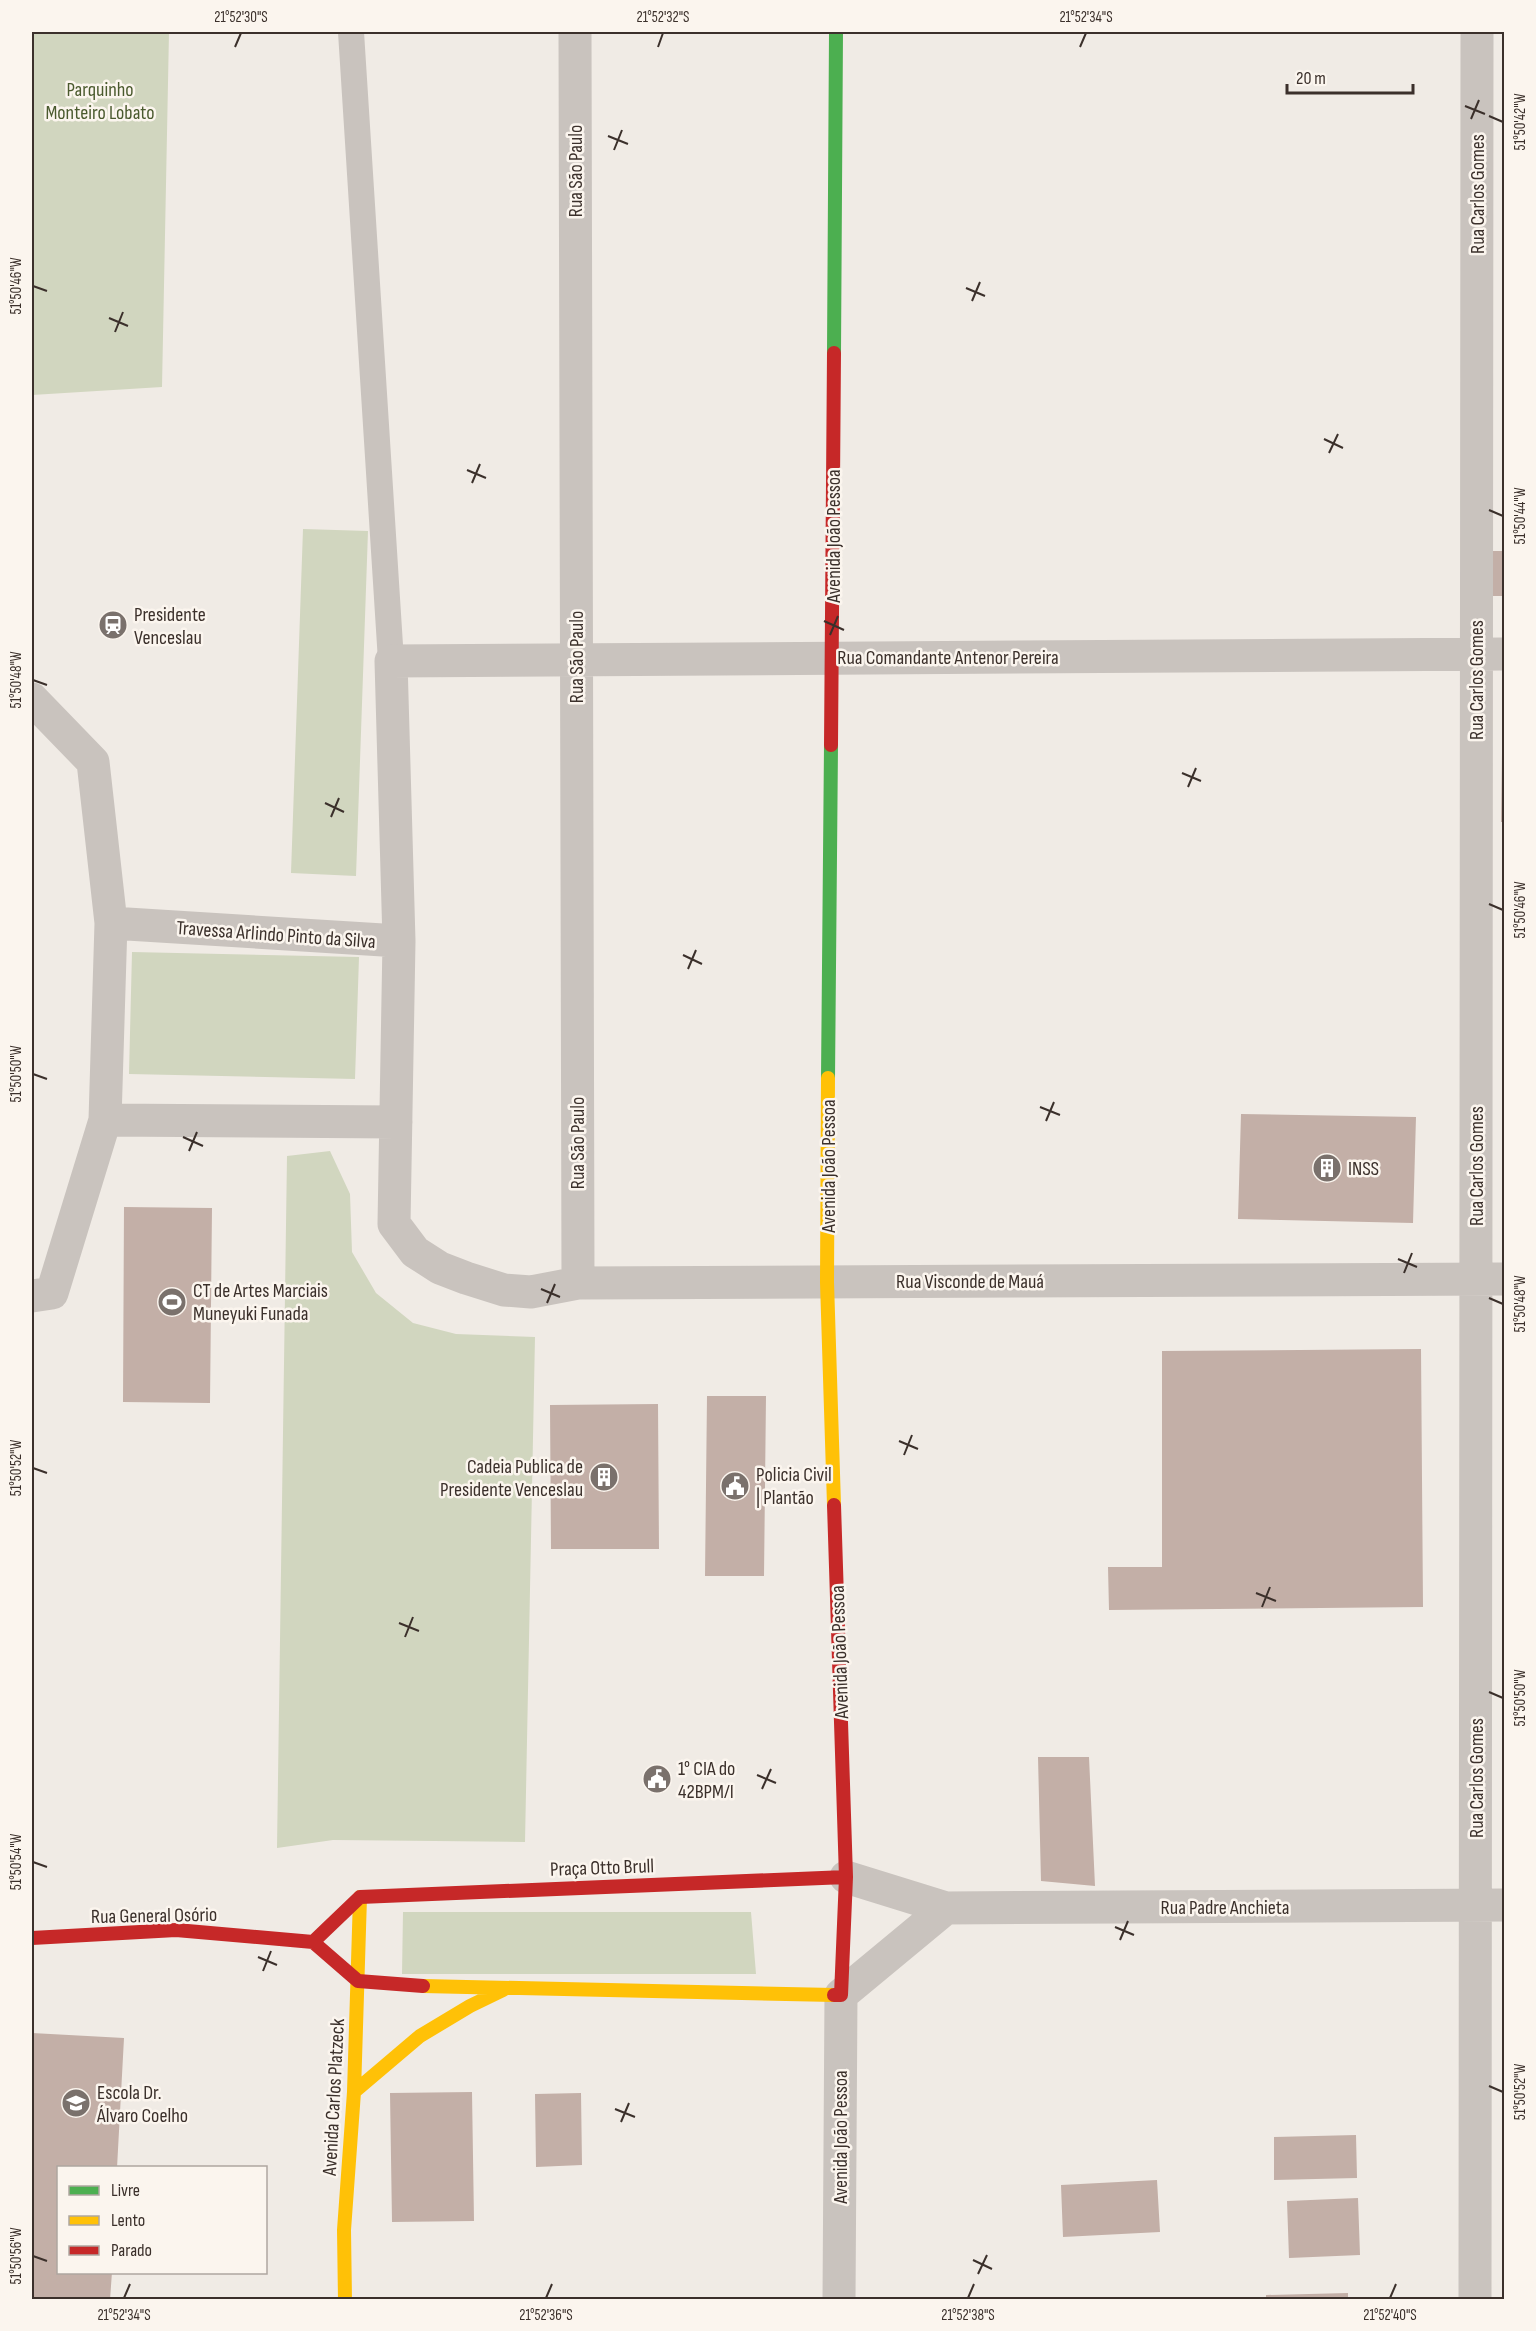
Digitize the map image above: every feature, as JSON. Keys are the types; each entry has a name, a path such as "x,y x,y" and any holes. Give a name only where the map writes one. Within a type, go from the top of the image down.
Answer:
{"main road":[{"name":"Avenida João Pessoa","path":"836,32 827,1282 846,1877 841,1995"},
{"name":"Praça Otto Brull","path":"360,1897 846,1877"},
{"path":"360,1897 312,1942 358,1982 507,1989 841,1995"},
{"name":"Avenida Carlos Platzeck","path":"345,2300 345,2230 354,2092 360,1897"},
{"name":"Rua General Osório","path":"32,1938 176,1930 312,1942"},
{"path":"354,2092 420,2036 470,2006 507,1989"}],"street":[{"name":"Rua São Paulo","path":"575,32 578,1283"},
{"name":"Rua Carlos Gomes","path":"1475,2300 1490,2225 1490,654 1477,32"},
{"name":"Rua Comandante Antenor Pereira","path":"391,661 1490,654"},
{"path":"391,661 399,942"},
{"path":"32,699 93,762 111,923 105,1120 42,1295"},
{"name":"Travessa Arlindo Pinto da Silva","path":"111,923 399,942 394,1224 415,1252 440,1268"},
{"path":"105,1120 396,1122"},
{"name":"Rua Visconde de Mauá","path":"440,1268 504,1290 531,1292 578,1283 1490,1279"},
{"name":"Rua Padre Anchieta","path":"846,1877 946,1908 1490,1905"},
{"path":"841,1995 946,1908"},
{"name":"Avenida João Pessoa","path":"839,2300 841,1995"}],"lane":[{"path":"351,32 391,661"}],"green space":[{"name":"Parquinho Monteiro Lobato","path":"32,32 169,32 162,387 32,395"},
{"path":"303,529 368,531 356,876 291,873"},
{"path":"132,952 359,957 355,1079 129,1074"},
{"path":"330,1151 350,1194 352,1252 376,1293 413,1323 456,1334 535,1337 525,1842 333,1840 277,1848 287,1156"},
{"path":"403,1912 751,1912 756,1974 402,1974"}],"building":[{"path":"1492,551 1504,551 1504,596 1492,596"},
{"path":"1502,753 1504,753 1504,822 1501,822"},
{"name":"INSS","path":"1241,1114 1416,1117 1413,1223 1238,1219"},
{"path":"124,1207 212,1208 210,1403 123,1402"},
{"path":"1421,1349 1423,1607 1109,1610 1108,1567 1162,1567 1162,1351"},
{"name":"Policia Civil | Plantão","path":"707,1396 766,1396 764,1576 705,1576"},
{"name":"Cadeia Publica de Presidente Venceslau","path":"658,1404 659,1549 551,1549 550,1405"},
{"path":"1038,1757 1089,1757 1095,1886 1041,1881"},
{"name":"Escola Dr. Álvaro Coelho","path":"32,2033 124,2038 117,2166 57,2166 57,2274 112,2274 110,2300 32,2300"},
{"path":"472,2092 474,2221 392,2222 390,2093"},
{"path":"581,2093 582,2165 536,2167 535,2094"},
{"path":"1356,2135 1357,2178 1274,2180 1274,2137"},
{"path":"1157,2180 1160,2232 1063,2237 1061,2185"},
{"path":"1358,2198 1360,2255 1289,2258 1287,2201"},
{"path":"1348,2293 1348,2300 1266,2300 1266,2295"}],"traffic: fast":[{"path":"834,353 836,32"},
{"path":"828,1078 831,745"}],"traffic: slow":[{"path":"828,1078 827,1282 834,1505"},
{"path":"345,2300 344,2230 354,2092 360,1897"},
{"path":"423,1986 834,1995"},
{"path":"354,2092 420,2036 470,2006 503,1990"}],"traffic: jam":[{"path":"831,745 834,353"},
{"path":"834,1505 846,1877 841,1995 834,1995"},
{"path":"360,1897 846,1877"},
{"path":"313,1942 360,1897"},
{"path":"32,1938 176,1930 313,1942 358,1981 423,1986"}],"place":[{"name":"Presidente Venceslau","path":"113,625"},
{"name":"INSS","path":"1327,1168"},
{"name":"CT de Artes Marciais Muneyuki Funada","path":"172,1302"},
{"name":"Cadeia Publica de Presidente Venceslau","path":"604,1477"},
{"name":"Policia Civil | Plantão","path":"735,1486"},
{"name":"1° CIA do 42BPM/I","path":"657,1779"},
{"name":"Escola Dr. Álvaro Coelho","path":"76,2103"}]}
